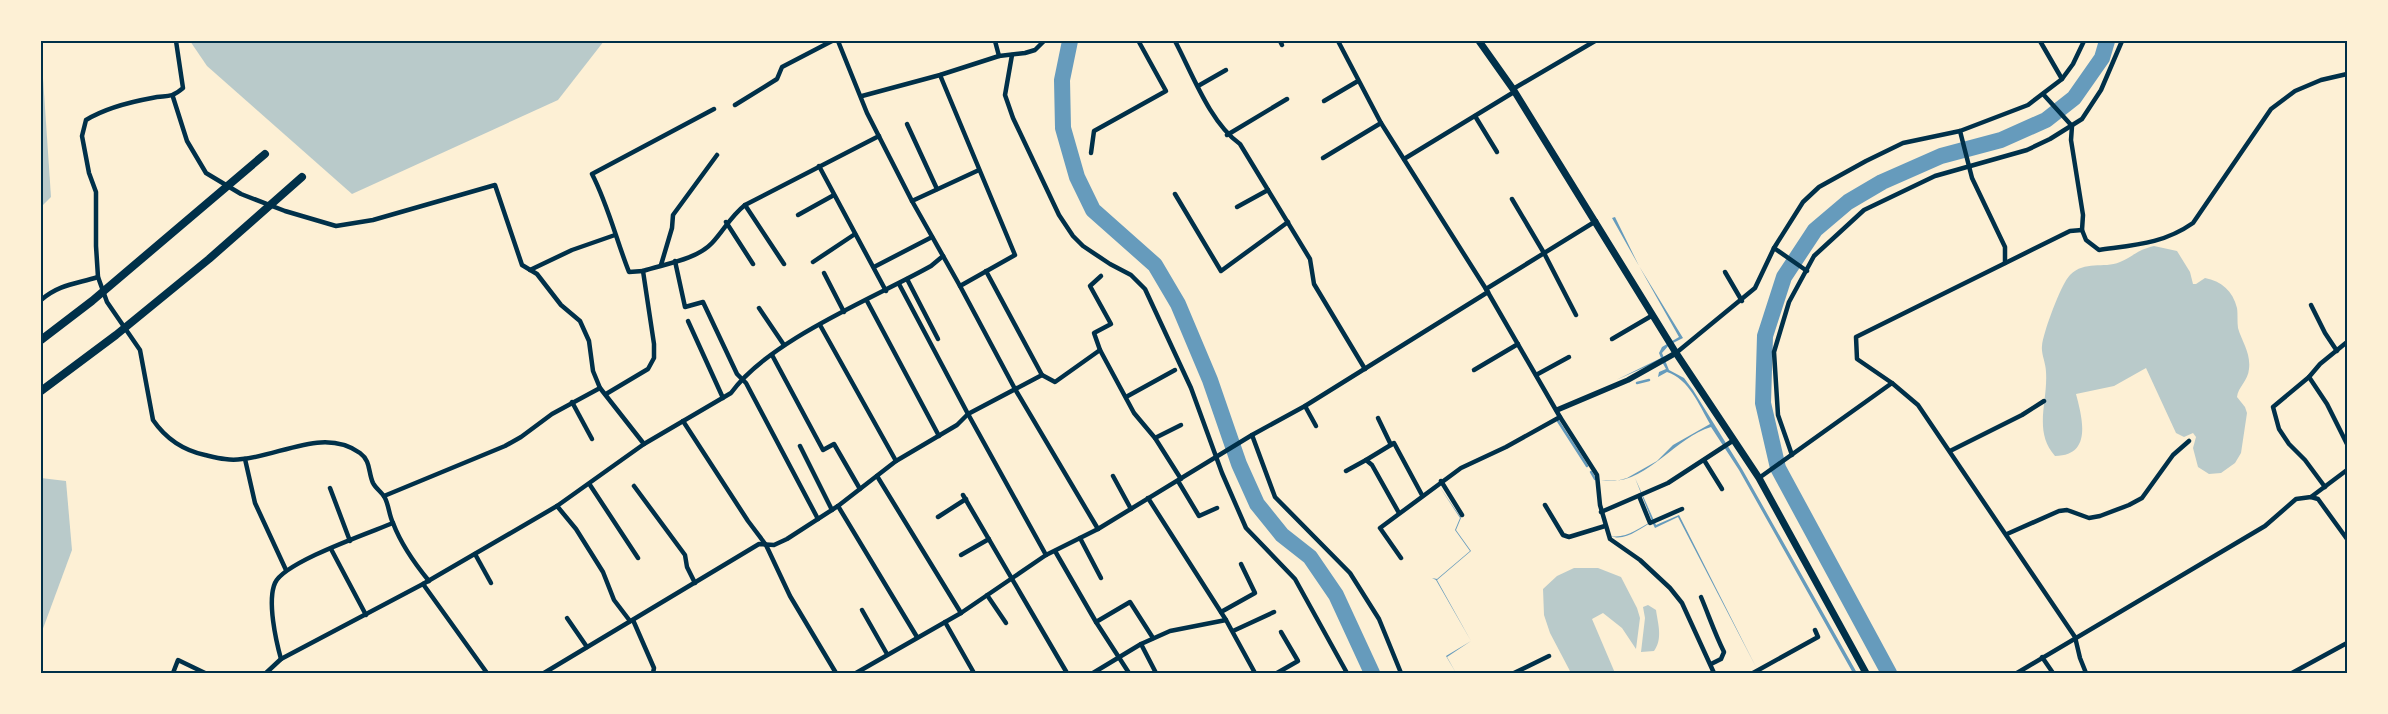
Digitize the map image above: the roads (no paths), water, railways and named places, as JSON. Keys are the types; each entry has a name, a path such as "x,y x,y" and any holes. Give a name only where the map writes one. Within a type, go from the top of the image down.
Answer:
{"highway":[{"path":"41,340 92,301 265,154"},
{"path":"41,391 116,335 209,259 302,178"}],"main road":[{"path":"1479,41 1513,90 1596,221 1676,353 1734,440 1761,476 1866,673"}],"street":[{"path":"176,41 183,88 173,97 152,98 97,113 86,120 82,136 89,173 96,192 98,276 107,302 140,350 153,420 159,429 182,448 190,452 223,460 245,459 328,441 339,443 364,456 370,467 372,482 384,496 393,523 411,558 429,581"},
{"path":"734,105 777,79 782,67 832,41"},
{"path":"838,41 879,136 912,201 1015,389 1098,529"},
{"path":"995,41 999,56"},
{"path":"862,96 940,75 999,56 1035,50 1044,41"},
{"path":"1090,153 1094,131 1166,91 1139,42 1141,41"},
{"path":"1175,41 1198,86 1227,135 1240,144 1288,222 1310,260 1314,284 1365,368"},
{"path":"1338,41 1381,123 1487,291 1560,416 1597,474 1601,512 1610,539 1640,560 1670,588 1682,603 1714,673"},
{"path":"1404,159 1595,41"},
{"path":"2040,41 2062,80"},
{"path":"1557,410 1628,380 1676,353 1742,301 1755,288 1774,248 1803,202 1819,187 1866,160 1903,143 1960,130 2028,105 2062,80 2073,64 2084,41"},
{"path":"1792,454 1778,415 1774,352 1789,302 1814,256 1864,210 1935,176 2027,150 2050,140 2072,126 2082,119 2100,90 2122,41"},
{"path":"1012,55 1005,95 1013,118 1059,215 1073,236 1083,246 1131,275 1145,288 1191,388 1246,528 1295,579 1347,673"},
{"path":"1198,86 1226,70"},
{"path":"2044,94 2072,126 2071,140 2083,215 2082,230 2086,240 2099,250 2144,243 2177,234 2193,223 2271,110 2296,91 2321,80 2347,74"},
{"path":"940,75 980,166 979,170 1015,255 960,286"},
{"path":"1324,101 1358,81"},
{"path":"173,97 186,141 206,173 241,194 285,211 336,226 374,220 495,185 516,253 522,265 537,274 561,305 580,321 589,341 592,371 600,388 644,444"},
{"path":"1227,135 1287,99"},
{"path":"714,109 592,174 605,198 615,235 629,272 643,271 701,253 712,244 726,222 745,205 879,136"},
{"path":"1474,116 1497,152"},
{"path":"1323,158 1381,123"},
{"path":"907,124 937,190"},
{"path":"1960,130 1972,178 2005,247 2005,263"},
{"path":"661,265 672,228 673,215 717,155"},
{"path":"819,166 886,291"},
{"path":"912,201 979,170"},
{"path":"1237,207 1268,190"},
{"path":"1175,194 1220,271 1288,222"},
{"path":"798,215 834,195"},
{"path":"1512,199 1544,253 1576,315"},
{"path":"745,205 784,264"},
{"path":"856,673 944,622 1046,555 1098,529 1250,437 1306,406 1596,221"},
{"path":"726,222 753,264"},
{"path":"2082,230 2070,231 1856,337 1857,359 1892,383 1918,405 2007,534 2075,637 2086,673"},
{"path":"813,262 855,234"},
{"path":"530,270 572,250 615,235"},
{"path":"874,267 932,237"},
{"path":"1774,248 1807,271"},
{"path":"266,673 281,659 429,581 557,506 590,485 644,444 731,393 740,380 784,345 900,284 931,266 943,256"},
{"path":"675,261 685,307 703,302 740,380 746,383 818,519"},
{"path":"606,394 648,369 654,358 654,344 643,271"},
{"path":"986,271 1042,375 1055,382 1100,350"},
{"path":"1725,272 1742,301"},
{"path":"824,273 844,312"},
{"path":"41,300 64,284 81,282 98,276"},
{"path":"1101,276 1090,286 1111,324 1094,333 1100,350 1134,413 1156,438 1199,516 1217,508"},
{"path":"907,279 938,339"},
{"path":"900,284 968,414 1046,555"},
{"path":"867,301 939,436"},
{"path":"2311,305 2325,333 2337,351"},
{"path":"759,308 784,345"},
{"path":"1612,339 1653,315"},
{"path":"688,321 723,398"},
{"path":"820,325 896,461"},
{"path":"2324,487 2305,460 2279,429 2274,407 2309,377 2320,364 2347,342"},
{"path":"1474,370 1518,344"},
{"path":"772,355 823,450 834,444 860,489"},
{"path":"1536,375 1569,357"},
{"path":"1126,397 1175,370"},
{"path":"548,672 759,544 774,545 818,519 838,506 896,461 939,436 968,414 1042,375"},
{"path":"2309,377 2327,404 2347,444"},
{"path":"1761,476 1892,383"},
{"path":"384,496 506,446 572,402 600,388"},
{"path":"1950,451 2022,415 2044,401"},
{"path":"572,402 592,439"},
{"path":"1306,406 1316,426"},
{"path":"1401,558 1380,528 1440,481 1461,468 1506,447 1560,416"},
{"path":"1378,418 1391,445"},
{"path":"683,421 748,521 766,545 790,596 836,673"},
{"path":"1156,438 1181,425"},
{"path":"1250,437 1275,497 1282,506 1336,557 1350,574 1379,619 1401,673"},
{"path":"1601,512 1668,483 1734,440"},
{"path":"2007,534 2060,511 2067,510 2089,518 2129,505 2142,498 2173,455 2189,441"},
{"path":"1346,471 1394,443 1422,496"},
{"path":"800,446 832,510"},
{"path":"245,459 256,503 286,570"},
{"path":"1366,460 1372,465 1400,513"},
{"path":"1704,460 1722,489"},
{"path":"2311,497 2347,470"},
{"path":"877,476 960,612"},
{"path":"1113,476 1131,509"},
{"path":"1440,481 1462,515"},
{"path":"590,485 638,558"},
{"path":"634,486 685,555 687,567 695,583"},
{"path":"330,488 350,541"},
{"path":"1639,496 1650,523 1682,509"},
{"path":"938,517 964,497 1067,673"},
{"path":"2017,673 2265,526 2296,499 2311,497 2318,499 2347,539"},
{"path":"1148,498 1226,620 1255,673"},
{"path":"1545,505 1563,535 1569,537 1605,526"},
{"path":"557,506 576,529 603,572 614,600 631,620 654,668 653,673"},
{"path":"838,506 917,637"},
{"path":"281,659 275,630 272,596 274,584 286,570 393,523"},
{"path":"1080,538 1101,578"},
{"path":"961,555 989,539"},
{"path":"331,549 366,615"},
{"path":"1055,551 1096,622 1129,673"},
{"path":"475,554 490,583"},
{"path":"1221,612 1255,593 1240,564"},
{"path":"423,584 487,673"},
{"path":"987,595 1006,623"},
{"path":"1701,597 1710,617 1711,625 1724,652 1721,659 1711,664"},
{"path":"1096,622 1130,602 1153,638"},
{"path":"862,610 887,654"},
{"path":"1232,632 1274,612"},
{"path":"566,618 587,647"},
{"path":"1093,673 1118,656 1170,631 1226,620"},
{"path":"944,622 974,673"},
{"path":"1753,673 1818,637 1815,630"},
{"path":"1277,673 1298,662 1281,632"},
{"path":"2292,673 2347,643"},
{"path":"1141,644 1156,673"},
{"path":"1516,672 1549,656"},
{"path":"2042,657 2053,673"},
{"path":"173,673 178,660 205,673"}],"water":[{"path":"1615,217 1639,266 1612,218"},
{"path":"1639,267 1683,338 1669,345 1662,353 1669,370 1684,378 1693,390 1742,469 1857,673 1853,673 1739,470 1711,427 1684,441 1645,470 1627,478 1657,461 1673,445 1710,424 1693,394 1681,380 1667,372 1658,377 1659,372 1666,369 1661,360 1616,380 1661,358 1659,353 1662,347 1679,337"},
{"path":"1635,478 1656,525 1679,515 1757,669 1678,517 1655,528 1652,522 1627,536 1616,537 1637,530 1652,521"},
{"path":"1439,486 1461,518 1456,530 1471,551 1437,580 1471,641 1436,580 1432,578 1437,579 1470,551 1455,530 1460,518"},
{"path":"1471,641 1447,657 1456,673 1446,656"}],"waterway":[{"path":"1070,41 1062,80 1063,128 1077,177 1093,210 1155,265 1178,304 1210,380 1239,464 1257,504 1282,535 1310,557 1336,595 1372,673"},
{"path":"1889,673 1778,468 1763,403 1765,336 1784,277 1815,230 1848,202 1882,182 1941,156 2001,140 2046,120 2074,98 2102,58 2107,41"},
{"path":"1637,383 1649,380"},
{"path":"1558,421 1587,466"},
{"path":"1591,472 1595,479"}]}
